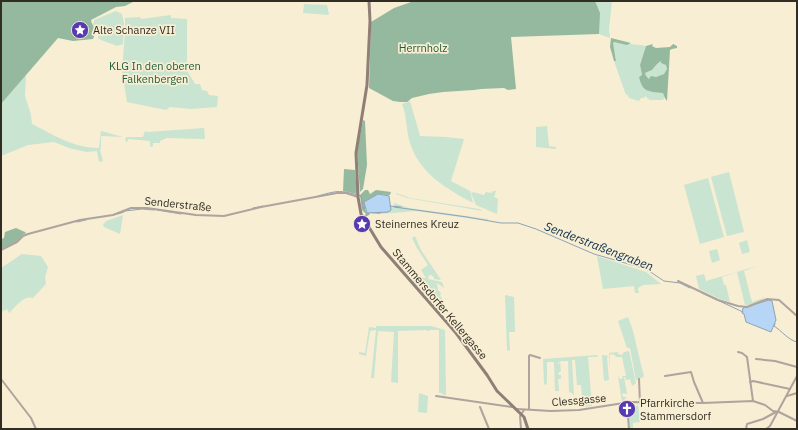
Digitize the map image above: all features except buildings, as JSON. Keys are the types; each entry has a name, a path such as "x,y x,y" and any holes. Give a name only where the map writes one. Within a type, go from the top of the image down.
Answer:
{"street":[{"name":"Stammersdorfer Kellergasse","path":"369,1 370,14 367,78 356,153 358,196 361,214 381,247 456,333 497,391 522,415"},
{"name":"Senderstraße","path":"1,250 17,242 23,236 28,234 80,220 113,214 131,208 147,208 196,215 224,216 337,192 358,196"},
{"path":"678,281 718,300 738,306 747,307 767,299 779,300 797,316"},
{"path":"738,352 742,353 746,357 753,401"},
{"path":"529,409 529,355 540,358"},
{"path":"756,359 776,361 797,367"},
{"path":"665,376 692,372 694,382 703,403"},
{"path":"766,429 770,426 797,376"},
{"path":"1,379 31,418 36,429"},
{"path":"638,379 640,403"},
{"path":"750,382 753,381 790,389"},
{"path":"786,397 797,393"},
{"path":"436,396 512,406"},
{"name":"Clessgasse","path":"516,410 579,410 619,404 753,401 765,405 773,411 777,411 797,421"},
{"path":"480,407 489,429"},
{"path":"521,429 520,416 524,410"},
{"path":"746,429 746,424 763,419 777,411"},
{"path":"522,415 528,429"},
{"path":"628,416 629,429"}],"green space":[{"path":"1,1 135,1 125,6 116,7 91,20 96,31 93,39 73,41 58,38 1,104"},
{"name":"Herrnholz","path":"414,1 595,1 600,13 599,34 511,37 516,89 508,90 504,88 443,92 412,98 407,102 393,101 369,88 371,22 394,8"},
{"path":"595,1 612,1 609,29 610,38 599,34"},
{"path":"304,4 327,5 329,15 303,13"},
{"path":"116,11 122,14 124,23 123,44 117,46 102,41 98,38 96,26 93,26 92,24 94,20"},
{"name":"KLG In den oberen Falkenbergen","path":"171,15 171,18 187,19 188,72 195,84 200,84 202,90 207,91 209,95 218,96 217,107 191,109 170,107 166,110 127,102 122,71 125,18 140,17 141,19"},
{"path":"611,38 631,43 627,45 613,43 616,61 614,61 610,47"},
{"path":"612,43 646,46 640,65 642,76 648,91 663,93 665,98 662,100 650,100 645,96 639,101 629,98 627,94 626,95 614,61 616,59"},
{"path":"653,44 652,46 656,48 670,47 673,44 677,46 677,48 670,50 667,101 663,93 644,89 642,86 639,77 642,75 640,65 646,46","holes":["661,61 661,63 666,65 667,69 664,74 656,77 651,76 649,79 645,73 652,70"]},
{"path":"662,61 666,64 667,69 664,74 649,79 645,76 645,73 652,70"},
{"path":"26,75 25,96 31,115 32,124 64,140 81,146 99,148 101,131 123,137 101,137 100,150 103,161 99,162 97,151 87,152 69,148 54,142 28,145 1,156 1,104"},
{"path":"410,101 420,136 464,139 451,181 470,191 473,203 444,186 427,172 420,163 410,143 402,104"},
{"path":"363,120 365,121 367,165 363,189 360,192 357,151"},
{"path":"547,126 549,146 556,147 556,149 536,147 536,127"},
{"path":"204,128 205,139 167,138 160,141 160,143 153,143 153,146 150,147 150,141 128,139 127,143 125,139 126,137 143,137 145,131"},
{"path":"344,169 355,170 357,194 343,191"},
{"path":"729,172 744,232 727,236 711,177"},
{"path":"708,178 724,237 700,244 684,185"},
{"path":"365,190 368,190 370,194 376,190 391,192 390,195 388,195 389,197 387,195 378,194 364,202 366,212 381,212 380,214 370,213 365,217 364,216 366,214 362,210 360,195"},
{"path":"493,191 496,191 494,197 498,199 497,214 476,205 471,193 473,192 484,195 486,192 492,193"},
{"path":"396,193 410,198 479,209 483,211 407,198"},
{"path":"394,203 409,208 487,218 489,221 416,211 380,214 381,212 390,210 390,207 394,206"},
{"path":"123,215 120,234 104,227 103,225 106,221"},
{"path":"16,228 26,233 16,242 1,249 1,239 4,238 5,232"},
{"path":"415,236 421,250 441,280 434,279 431,275 429,275 428,279 442,282 444,288 437,283 438,290 441,293 440,296 442,298 441,304 438,304 438,310 418,286 409,280 416,277 426,278 421,270 428,265 412,238"},
{"path":"747,240 750,252 742,254 739,243"},
{"path":"717,249 720,260 712,263 709,251"},
{"path":"22,254 41,256 48,267 45,277 46,284 33,298 26,298 9,313 7,309 1,312 1,268"},
{"path":"597,256 646,272 661,284 643,285 638,288 639,293 635,293 634,286 603,289"},
{"path":"757,266 744,271 752,302 762,299 764,296 763,299 750,305 745,305 737,272 722,277 724,285 726,285 730,302 699,289 696,276 704,274 706,281"},
{"path":"505,295 514,297 515,332 509,332 510,351 507,350"},
{"path":"628,317 633,331 644,377 636,380 630,348 627,348 618,321"},
{"path":"376,326 431,326 445,330 446,395 439,393 439,330 398,331 398,383 391,382 394,332 378,331 374,378 371,378 376,330 370,331 366,356 359,354 359,352 365,353 369,327 376,328"},
{"path":"629,351 636,383 632,386 630,379 626,380 624,377 627,394 622,393 623,397 627,397 622,402 618,376 620,379 623,378 622,376 626,376 622,357 616,357 615,355 610,354 610,369 609,353 618,352 618,354 622,355 624,352"},
{"path":"598,355 597,357 588,357 592,406 583,407 581,385 577,385 575,360 572,360 574,396 569,392 568,361 562,361 557,363 559,364 560,362 561,371 558,373 561,375 561,379 558,379 559,391 555,391 554,362 547,362 547,382 546,385 544,384 543,359"},
{"path":"602,355 608,356 609,380 604,381"},
{"path":"419,393 428,396 427,413 418,412"},
{"path":"638,404 640,422 633,423 633,429 630,429 629,413 634,413 634,410"}],"water":[{"path":"378,194 389,196 391,210 388,212 367,213 364,202"},
{"path":"769,300 772,301 776,320 771,332 746,322 744,314 742,313 743,308"}],"waterway":[{"name":"Senderstraßengraben","path":"318,196 340,192 354,194 361,196 363,208 365,208"},
{"name":"Senderstraßengraben","path":"253,208 263,206"},
{"name":"Senderstraßengraben","path":"390,206 401,207"},
{"name":"Senderstraßengraben","path":"394,207 501,223 518,223 536,229 594,254 646,269 664,281 680,283 690,288"},
{"name":"Senderstraßengraben","path":"125,211 142,209 154,210"},
{"name":"Senderstraßengraben","path":"157,210 181,214"},
{"name":"Senderstraßengraben","path":"118,214 124,212"},
{"name":"Senderstraßengraben","path":"77,222 86,220"},
{"name":"Senderstraßengraben","path":"702,293 743,312"},
{"name":"Senderstraßengraben","path":"775,324 774,326 797,342"}],"place":[{"name":"Alte Schanze VII","path":"80,30"},
{"name":"Steinernes Kreuz","path":"362,224"},
{"name":"Pfarrkirche Stammersdorf","path":"627,409"}]}
